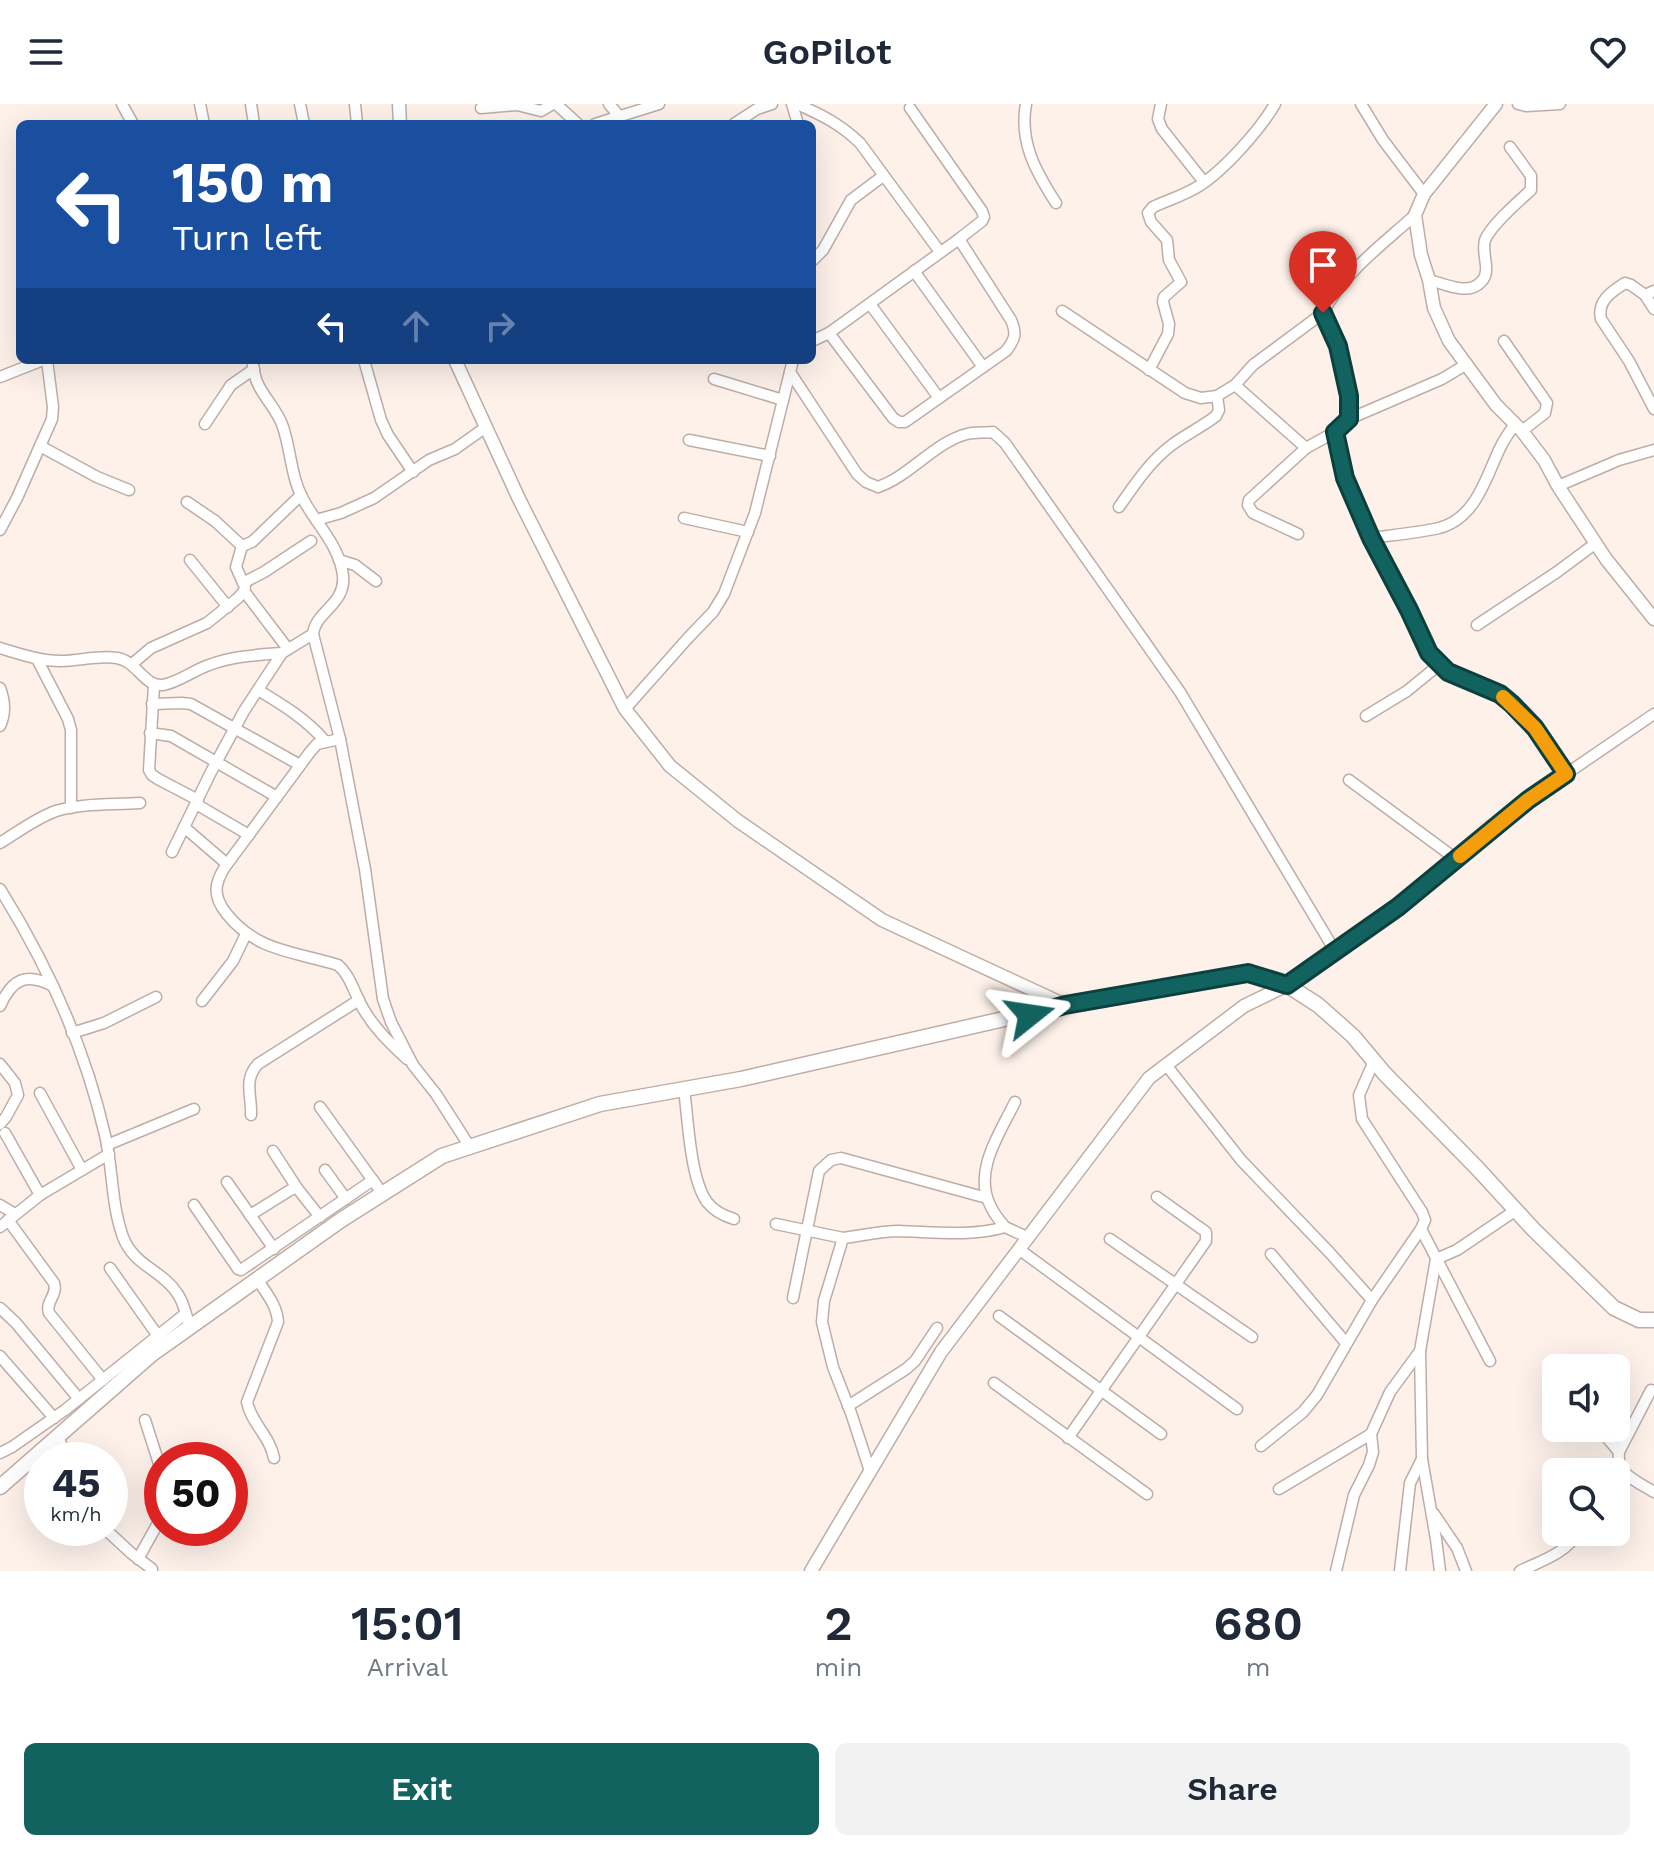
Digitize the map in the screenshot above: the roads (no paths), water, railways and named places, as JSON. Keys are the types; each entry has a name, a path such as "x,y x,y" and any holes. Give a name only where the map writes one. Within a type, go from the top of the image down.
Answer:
{"main road":[{"path":"0,1487 188,1320 257,1279 341,1220 442,1156 600,1104 741,1079 1065,1005 1248,973 1287,985 1318,1005 1353,1036 1384,1073 1614,1308 1639,1320 1654,1320"}],"street":[{"path":"481,108 517,105 541,111 554,104 573,120"},
{"path":"609,104 619,116"},
{"path":"607,120 659,104"},
{"path":"740,120 772,104"},
{"path":"794,104 829,118 860,143 940,252"},
{"path":"1026,104 1023,120 1027,146 1042,181 1056,203"},
{"path":"1161,104 1158,119 1162,129 1204,182"},
{"path":"1149,370 1168,334 1164,297 1181,282 1169,260 1167,240 1151,222 1148,213 1153,207 1204,182 1241,149 1275,104"},
{"path":"1361,104 1383,140 1424,194"},
{"path":"1062,311 1185,393 1201,398 1217,396 1235,385 1253,365 1323,313 1331,296 1355,269 1415,215 1424,194 1496,104"},
{"path":"1518,104 1560,104"},
{"path":"816,339 870,304 984,217 910,108"},
{"path":"1429,280 1468,290 1483,280 1487,273 1485,241 1531,190 1531,176 1510,147"},
{"path":"816,257 851,200 883,176"},
{"path":"1415,215 1434,308 1449,341 1496,405 1544,460 1596,543 1654,619"},
{"path":"829,333 899,422 905,422 1006,351 1015,340 1016,331 959,239"},
{"path":"914,271 983,367"},
{"path":"1654,309 1650,293 1625,283 1602,302 1599,312 1654,409"},
{"path":"870,304 939,398"},
{"path":"1323,313 1338,346 1349,396 1349,419"},
{"path":"1371,538 1440,528 1453,523 1470,509 1487,480 1502,444 1518,428 1545,413 1547,403 1504,341"},
{"path":"0,377 34,364"},
{"path":"0,530 52,419 46,364"},
{"path":"365,364 381,420 413,472"},
{"path":"457,364 519,499 625,709 670,766 738,821 882,920 1065,1005"},
{"path":"625,709 713,612 724,594 755,513 792,364"},
{"path":"1298,534 1253,513 1248,505 1249,500 1306,448 1335,432 1349,419 1442,379 1467,364"},
{"path":"205,424 231,385 253,365"},
{"path":"253,365 256,382 282,424 301,495 339,560 343,577 342,590 314,628 313,634 340,739 365,869 383,999 413,1065"},
{"path":"790,372 857,474 878,487 894,482 947,443 967,433 993,432 1005,443 1180,692 1335,951"},
{"path":"714,379 783,400"},
{"path":"1235,385 1306,448"},
{"path":"1119,507 1138,478 1154,461 1216,416 1219,410 1217,396"},
{"path":"316,520 374,498 429,460 455,449 486,427"},
{"path":"1335,432 1345,478 1371,538 1429,653 1448,672 1500,694 1512,704 1535,728 1566,774"},
{"path":"689,440 770,456"},
{"path":"40,446 97,477 129,490"},
{"path":"1558,486 1619,460 1654,450"},
{"path":"187,502 215,521 242,546 252,542 301,495"},
{"path":"684,518 748,532"},
{"path":"132,664 151,648 199,628 228,607 244,587 311,541"},
{"path":"1477,625 1596,543"},
{"path":"242,546 236,567 244,587 285,651"},
{"path":"190,560 228,607"},
{"path":"339,560 355,565 376,581"},
{"path":"172,852 216,762 258,690 285,651 313,634"},
{"path":"0,648 37,659 117,658 132,664 154,685 167,684 211,664 243,655 285,651"},
{"path":"37,659 71,730 71,808"},
{"path":"1366,716 1407,691 1440,664"},
{"path":"154,685 148,759 152,775 249,835"},
{"path":"0,688 5,707 0,726"},
{"path":"258,690 293,712 325,741"},
{"path":"152,704 191,704 300,765"},
{"path":"811,1571 941,1352 1149,1078 1244,1006 1287,985 1393,911 1528,800 1654,714"},
{"path":"150,733 171,736 277,797"},
{"path":"340,739 317,744 300,765 227,864 216,883 217,899 238,928 269,947 338,965 345,970 378,1031 413,1065 470,1147"},
{"path":"1349,780 1456,859"},
{"path":"0,843 46,815 71,808 140,803"},
{"path":"184,827 227,864"},
{"path":"0,889 53,986 93,1092 108,1150 117,1215 124,1239 140,1262 177,1292 188,1320 158,1336 54,1418 0,1453"},
{"path":"202,1001 233,961 246,934"},
{"path":"0,1006 6,993 21,980 41,979 53,986"},
{"path":"72,1033 104,1023 156,997"},
{"path":"251,1115 249,1079 253,1069 359,1000"},
{"path":"1261,1446 1303,1412 1317,1395 1372,1300 1425,1220 1362,1119 1359,1095 1374,1061"},
{"path":"0,1064 15,1083 18,1095 2,1128 40,1195"},
{"path":"1167,1066 1241,1160 1372,1300"},
{"path":"684,1089 690,1137 705,1200 724,1216 734,1219"},
{"path":"40,1093 82,1170"},
{"path":"1015,1102 986,1161 984,1187 991,1208 1005,1227 1029,1238"},
{"path":"320,1107 382,1193"},
{"path":"8,1220 108,1150 194,1109"},
{"path":"273,1151 320,1217"},
{"path":"793,1298 819,1171 831,1160 841,1158 987,1198"},
{"path":"325,1170 346,1199"},
{"path":"194,1205 241,1270 373,1180"},
{"path":"227,1182 274,1249"},
{"path":"250,1215 297,1188"},
{"path":"1068,1438 1206,1241 1203,1229 1157,1197"},
{"path":"0,1205 54,1283 56,1289 47,1308 49,1313 103,1380"},
{"path":"1436,1259 1457,1250 1516,1210"},
{"path":"776,1224 843,1238 895,1231 991,1231 1005,1227"},
{"path":"1421,1229 1490,1361"},
{"path":"843,1238 824,1301 822,1322 833,1367 870,1471"},
{"path":"1110,1239 1252,1337"},
{"path":"1020,1250 1237,1409"},
{"path":"1271,1254 1346,1343"},
{"path":"1436,1259 1420,1351 1422,1459 1440,1571"},
{"path":"110,1268 158,1336"},
{"path":"257,1279 278,1313 278,1322 247,1402 270,1441 274,1458"},
{"path":"0,1308 79,1399"},
{"path":"999,1316 1161,1434"},
{"path":"848,1406 906,1369 937,1328"},
{"path":"1336,1571 1354,1495 1373,1452 1371,1434 1390,1392 1420,1351"},
{"path":"0,1356 54,1418"},
{"path":"994,1383 1147,1494"},
{"path":"1653,1386 1619,1452 1618,1463 1622,1471 1654,1492"},
{"path":"145,1420 152,1442"},
{"path":"1279,1489 1371,1434"},
{"path":"58,1437 60,1442"},
{"path":"1611,1442 1619,1452"},
{"path":"1400,1571 1410,1483 1422,1459"},
{"path":"1431,1509 1457,1548 1466,1571"},
{"path":"124,1546 152,1569"},
{"path":"138,1559 145,1546"},
{"path":"1520,1571 1567,1546"}]}
